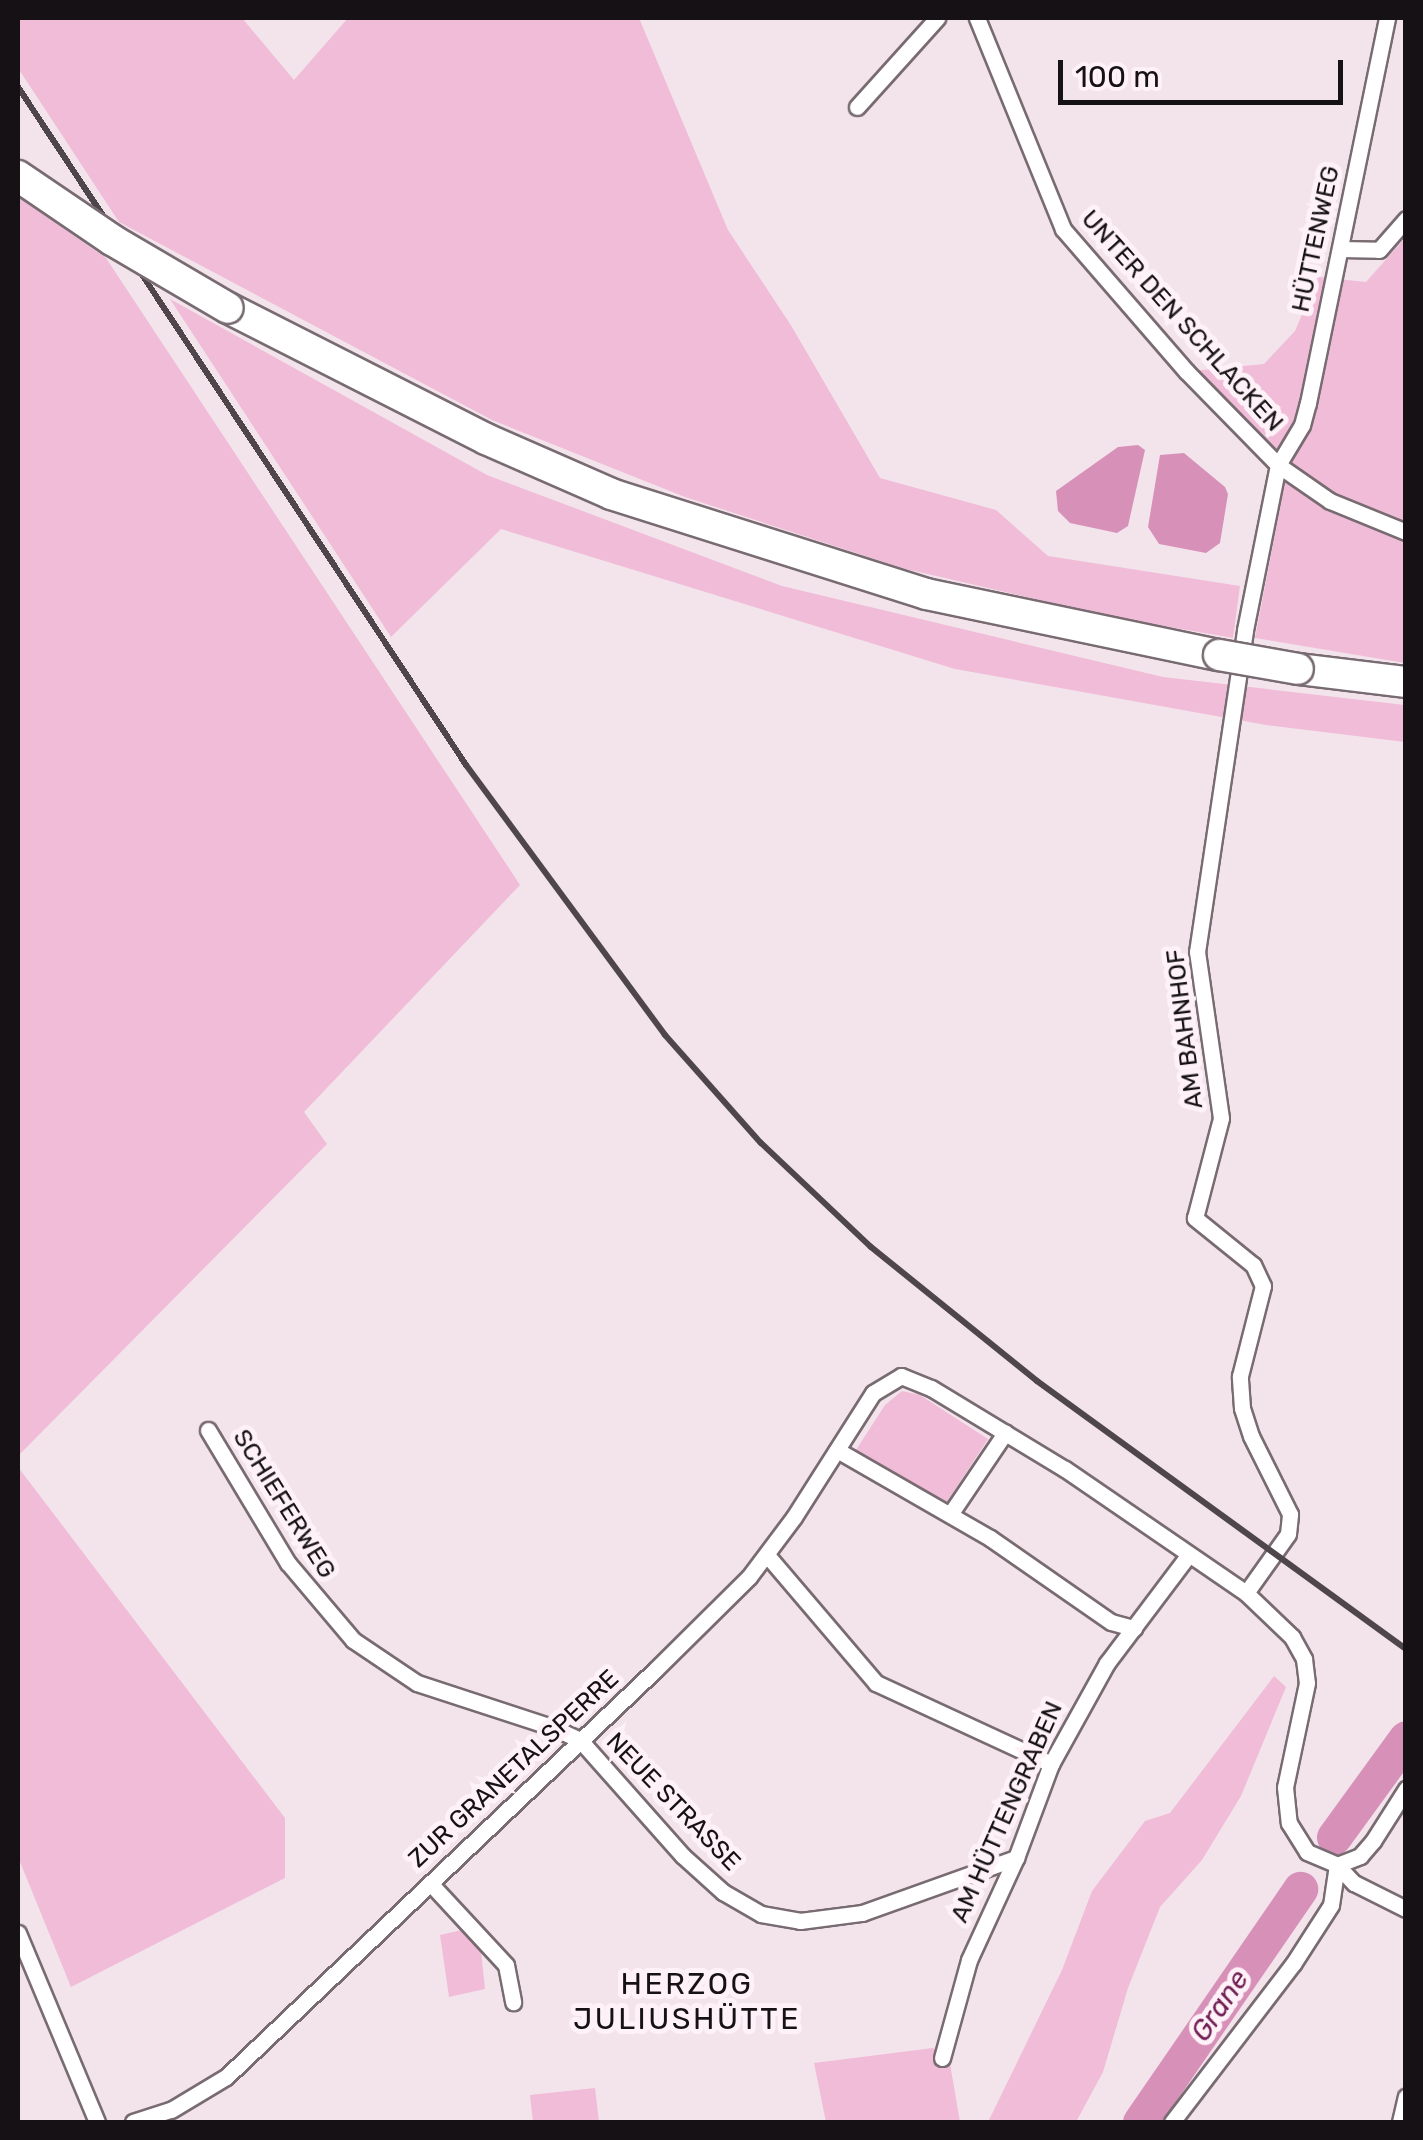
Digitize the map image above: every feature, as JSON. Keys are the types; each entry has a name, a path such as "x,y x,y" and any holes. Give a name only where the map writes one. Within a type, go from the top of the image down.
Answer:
{"highway":[{"path":"18,176 112,240 228,308 486,439 611,494 926,594 1219,655 1406,682"}],"street":[{"path":"857,106 937,18"},
{"name":"UNTER DEN SCHLACKEN","path":"977,18 1063,229 1186,371 1278,465 1330,501 1406,532"},
{"name":"HÜTTENWEG","path":"1278,465 1302,425 1387,18"},
{"path":"1340,249 1378,250 1406,219"},
{"name":"AM BAHNHOF","path":"1246,1593 1288,1534 1290,1514 1251,1436 1242,1408 1240,1376 1263,1286 1253,1265 1194,1218 1221,1118 1196,952 1246,630 1278,465"},
{"name":"ZUR GRANETALSPERRE","path":"133,2122 172,2110 226,2077 768,1555 873,1393 902,1376 931,1388 1005,1433"},
{"name":"SCHIEFERWEG","path":"208,1430 288,1563 353,1640 417,1683 552,1726 580,1740"},
{"path":"950,1513 1005,1433 1066,1469 1246,1593 1292,1637 1304,1659 1308,1683 1285,1787 1289,1824 1307,1852 1337,1865 1354,1883 1406,1909"},
{"path":"837,1450 950,1513 1111,1622 1134,1628"},
{"name":"AM HÜTTENGRABEN","path":"942,2058 969,1960 1016,1858 1051,1764 1088,1692 1188,1554"},
{"path":"768,1555 876,1683 1051,1764"},
{"name":"NEUE STRASSE","path":"580,1740 684,1856 724,1892 761,1914 800,1922 862,1914 1016,1858"},
{"path":"1337,1865 1360,1856 1406,1789"},
{"path":"1172,2122 1252,2022 1331,1905 1337,1865"},
{"path":"430,1883 506,1965 513,2002"},
{"path":"18,1933 96,2122"},
{"path":"1400,2122 1406,2097"}],"shaded area":[{"path":"18,18 242,18 294,80 348,18 639,18 728,230 792,327 880,478 996,510 1048,556 1240,586 1233,638 1113,617 902,568 685,497 492,420 119,222 18,68"},
{"path":"18,197 106,258 520,885 304,1112 327,1144 18,1456"},
{"path":"1405,238 1405,663 1255,638 1289,462 1192,371 1264,364 1295,331 1318,277 1366,282"},
{"path":"170,299 487,475 782,586 1163,677 1405,705 1405,742 1266,725 955,669 501,529 391,637"},
{"path":"1138,445 1145,450 1128,526 1117,533 1070,523 1058,511 1056,491 1118,447"},
{"path":"1184,453 1225,487 1228,494 1220,543 1206,553 1159,544 1148,527 1160,455"},
{"path":"902,1391 920,1395 988,1439 947,1502 856,1450 885,1405"},
{"path":"18,1467 285,1818 285,1878 71,1987 18,1857"},
{"path":"1274,1676 1286,1687 1241,1796 1202,1860 1160,1907 1128,1988 1103,2072 1076,2122 988,2122 1062,1970 1092,1891 1145,1821 1170,1813"},
{"path":"462,1930 481,1951 485,1989 449,1997 440,1935"},
{"path":"933,2048 949,2058 960,2122 826,2122 814,2063"},
{"path":"595,2088 599,2122 533,2122 530,2095"}],"waterway":[{"name":"Grane","path":"1334,1837 1406,1738"},
{"name":"Grane","path":"1140,2122 1300,1889"}],"railway":[{"path":"18,87 466,765 665,1035 761,1143 871,1247 1037,1381 1406,1649"}],"district":[{"name":"HERZOG JULIUSHÜTTE","path":"687,2001"}]}
